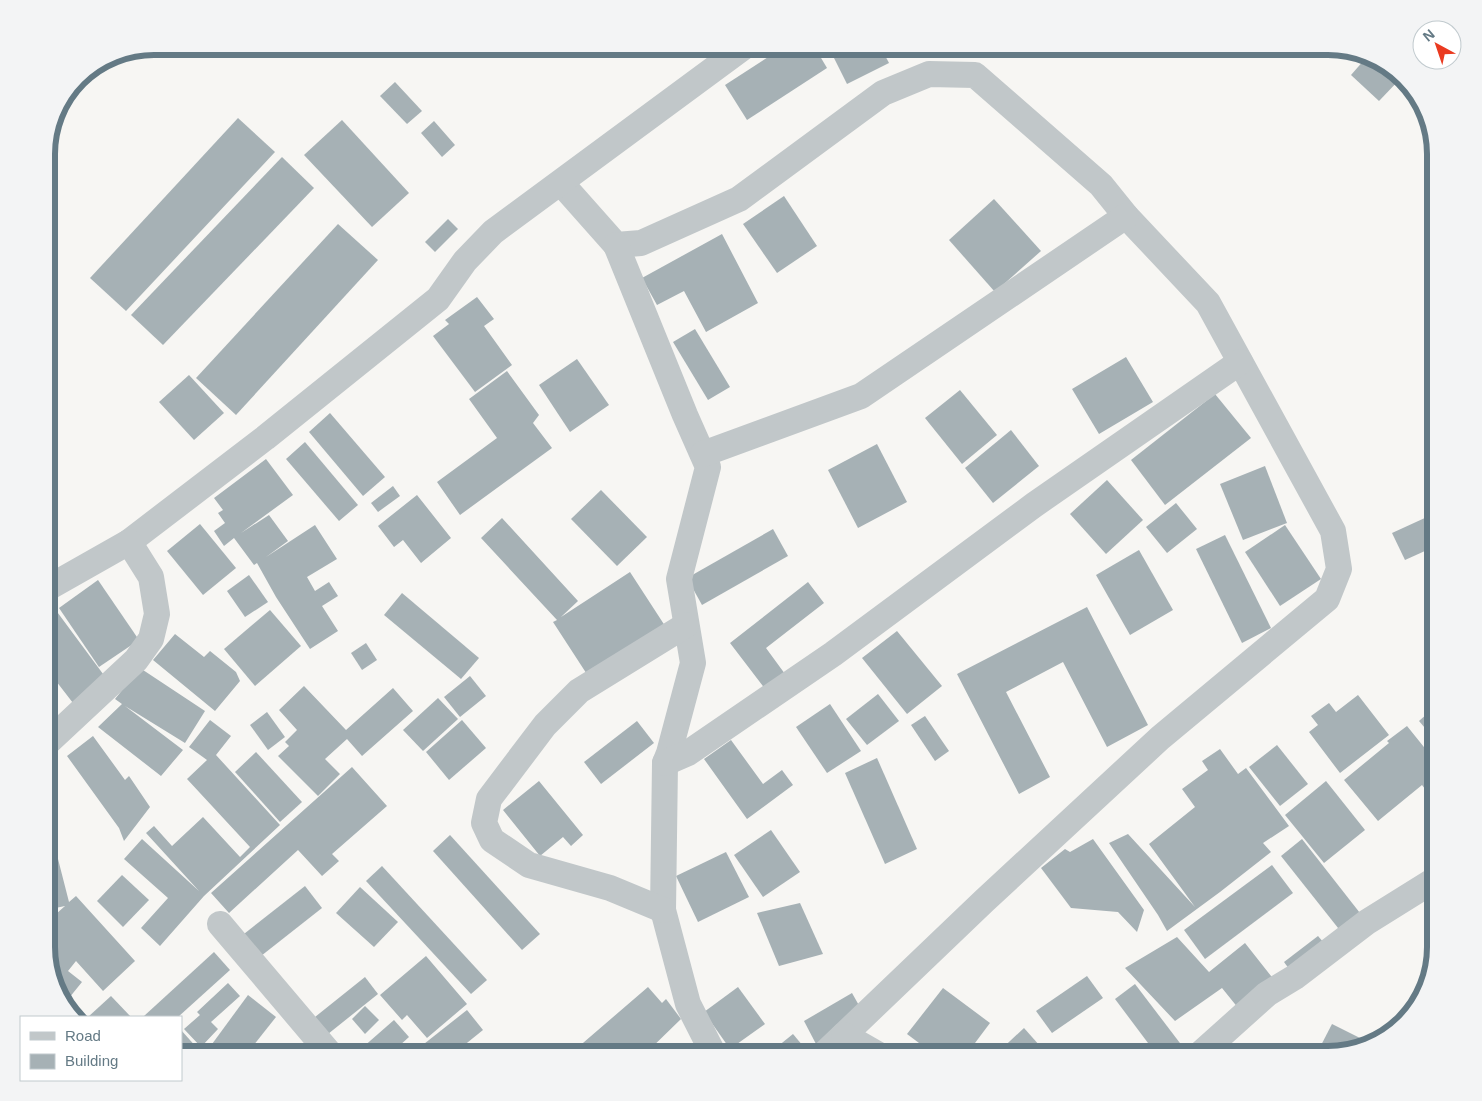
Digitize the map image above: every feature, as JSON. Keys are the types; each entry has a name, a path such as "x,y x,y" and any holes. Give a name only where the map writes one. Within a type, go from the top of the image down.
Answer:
{"street":[{"path":"55,584 129,542 265,438 438,299 465,261 493,232 733,55"},
{"path":"616,245 641,243 739,199 883,93 929,74 975,75 1101,185 1126,216 1208,303 1333,531 1339,569 1327,599 1160,738 984,901 832,1046"},
{"path":"561,183 616,245 708,467 679,579 693,663 665,763 664,910 688,1004 709,1046"},
{"path":"703,454 861,396 1126,216"},
{"path":"665,763 688,752 833,654 1034,505 1240,362"},
{"path":"55,736 136,660 151,639 157,614 151,577 129,542"},
{"path":"664,910 610,888 529,865 492,840 484,824 489,799 545,725 579,691 686,625"},
{"path":"1209,1046 1267,994 1295,977 1367,922 1427,885"},
{"path":"220,924 323,1046"},
{"path":"844,1035 863,1046"}],"building":[{"path":"771,55 819,55 827,68 747,120 725,85"},
{"path":"832,55 885,55 889,63 847,84"},
{"path":"1363,61 1388,75 1397,83 1379,101 1351,75"},
{"path":"395,82 422,111 407,124 380,96"},
{"path":"238,118 275,152 126,311 90,278"},
{"path":"342,120 409,193 372,227 304,155"},
{"path":"434,121 455,145 442,157 421,133"},
{"path":"282,157 314,188 163,345 131,315"},
{"path":"784,196 817,246 777,273 743,224"},
{"path":"994,199 1041,251 995,292 949,240"},
{"path":"448,219 458,229 435,252 425,242"},
{"path":"338,224 378,260 236,415 196,378"},
{"path":"722,234 758,303 706,332 684,291 657,305 642,278"},
{"path":"477,297 494,319 484,326 512,365 475,392 433,336 449,324 445,320"},
{"path":"695,329 730,387 708,400 673,342"},
{"path":"1126,357 1153,402 1099,434 1072,389"},
{"path":"577,359 609,405 570,432 539,385"},
{"path":"507,371 539,415 533,423 552,448 460,515 437,482 497,438 469,399"},
{"path":"189,375 224,413 194,440 159,402"},
{"path":"960,390 997,435 962,464 925,418"},
{"path":"1215,394 1251,438 1165,505 1131,460"},
{"path":"330,413 385,477 363,496 309,432"},
{"path":"1011,430 1039,466 993,503 965,468"},
{"path":"305,442 358,505 339,521 286,459"},
{"path":"877,444 907,502 858,528 828,470"},
{"path":"266,459 293,495 241,533 269,515 288,541 266,557 315,525 337,559 307,577 315,591 329,582 338,596 322,606 338,631 310,649 276,597 257,563 254,565 234,538 224,546 214,531 225,523 218,513 223,510 214,498"},
{"path":"1265,466 1287,523 1243,540 1220,484"},
{"path":"1107,480 1143,520 1106,554 1070,514"},
{"path":"393,486 400,496 378,512 371,503"},
{"path":"601,490 647,537 617,566 571,519"},
{"path":"417,495 451,538 421,563 403,540 394,547 378,526"},
{"path":"1176,503 1197,529 1167,553 1146,527"},
{"path":"1427,517 1427,550 1405,560 1392,533"},
{"path":"502,518 578,601 561,617 630,572 669,632 592,682 553,622 557,620 481,538"},
{"path":"200,524 236,568 203,595 167,551"},
{"path":"1285,525 1321,579 1280,606 1245,552"},
{"path":"773,529 788,556 702,605 687,578"},
{"path":"1225,535 1271,628 1242,643 1196,549"},
{"path":"1139,550 1173,610 1130,635 1096,575"},
{"path":"249,575 268,602 245,617 227,591"},
{"path":"98,580 139,640 99,667 59,608"},
{"path":"808,582 824,603 766,648 785,674 766,690 730,643"},
{"path":"402,593 479,658 461,679 384,615"},
{"path":"1087,607 1148,725 1107,747 1063,662 1006,692 1050,777 1019,794 957,674"},
{"path":"55,609 106,678 73,703 55,680"},
{"path":"270,610 301,646 255,686 224,649"},
{"path":"897,631 942,686 907,714 862,658"},
{"path":"175,634 204,657 210,651 236,672 240,681 215,711 153,660"},
{"path":"366,643 377,660 362,670 351,653"},
{"path":"140,668 205,711 185,743 125,706 183,750 161,776 98,727 122,704 115,699"},
{"path":"470,676 486,696 460,717 444,697"},
{"path":"304,686 346,730 393,688 413,711 362,756 347,739 325,759 340,774 318,796 278,756 289,746 285,742 297,730 279,710"},
{"path":"878,694 899,721 867,745 846,719"},
{"path":"1358,695 1389,735 1340,773 1309,732 1318,725 1311,716 1329,703 1336,712"},
{"path":"438,698 458,719 423,751 403,730"},
{"path":"830,704 861,751 827,773 796,727"},
{"path":"267,712 285,737 268,750 250,725"},
{"path":"1427,714 1427,730 1419,721"},
{"path":"925,716 949,751 935,761 911,725"},
{"path":"210,720 231,736 216,755 280,825 204,896 160,946 141,928 168,898 124,859 142,839 199,891 146,833 154,826 172,846 203,817 240,857 250,847 187,779 207,760 189,747"},
{"path":"462,720 486,748 449,780 426,752"},
{"path":"637,721 654,743 601,784 584,762"},
{"path":"1407,726 1427,751 1427,791 1422,785 1378,821 1344,780 1389,743 1387,741"},
{"path":"93,736 125,780 129,776 150,807 124,841 119,828 67,756"},
{"path":"731,740 763,784 782,770 793,785 747,819 704,759"},
{"path":"1277,745 1308,784 1280,806 1249,767"},
{"path":"1220,749 1238,774 1246,768 1289,826 1263,843 1271,852 1167,931 1109,843 1128,834 1195,907 1149,844 1195,807 1182,789 1208,770 1202,761"},
{"path":"256,752 302,802 280,822 235,772"},
{"path":"877,758 917,849 885,864 845,773"},
{"path":"352,767 387,806 332,854 339,861 322,876 298,850 229,913 211,893"},
{"path":"539,781 583,835 571,846 563,837 540,856 503,810"},
{"path":"1326,781 1365,830 1324,863 1285,815"},
{"path":"771,830 800,872 763,897 734,855"},
{"path":"450,835 540,934 522,950 433,851"},
{"path":"1093,839 1144,910 1137,932 1118,912 1071,908 1041,868 1065,849 1070,852"},
{"path":"1302,839 1367,922 1346,938 1281,856"},
{"path":"55,847 69,902 76,896 135,961 103,991 76,961 68,971 82,982 69,998 60,979 55,953 55,915 65,906 55,908"},
{"path":"726,852 749,897 698,922 676,876"},
{"path":"1272,865 1293,893 1205,959 1184,930"},
{"path":"382,866 487,980 471,994 366,881"},
{"path":"122,875 149,900 123,927 97,901"},
{"path":"305,886 322,908 252,963 235,941"},
{"path":"360,887 398,922 374,947 336,913"},
{"path":"800,903 823,954 779,966 757,913"},
{"path":"1318,936 1330,950 1295,977 1284,962"},
{"path":"1177,937 1209,972 1245,943 1279,986 1243,1014 1222,988 1175,1021 1125,968"},
{"path":"214,952 230,970 179,1016 144,1016"},
{"path":"426,956 467,1004 427,1038 407,1015 402,1020 380,995"},
{"path":"1087,976 1103,998 1052,1033 1036,1011"},
{"path":"365,977 378,994 328,1034 315,1017"},
{"path":"228,983 240,996 211,1022 218,1029 202,1046 184,1029 200,1015 197,1012"},
{"path":"1135,984 1182,1046 1150,1046 1115,999"},
{"path":"648,987 662,1003 666,999 681,1019 653,1046 579,1046"},
{"path":"738,987 765,1024 734,1046 728,1046 704,1012"},
{"path":"943,988 990,1023 973,1046 923,1046 907,1034"},
{"path":"852,993 865,1016 816,1044 804,1021"},
{"path":"248,995 276,1017 253,1046 211,1046"},
{"path":"111,996 130,1016 89,1016"},
{"path":"365,1006 379,1020 365,1034 352,1019"},
{"path":"467,1010 483,1030 463,1046 421,1046"},
{"path":"394,1020 409,1037 399,1046 364,1046"},
{"path":"1332,1024 1363,1040 1334,1046 1321,1046"},
{"path":"1024,1028 1040,1046 1005,1046"},
{"path":"182,1031 195,1046 182,1046"},
{"path":"793,1034 803,1046 778,1046"}]}
